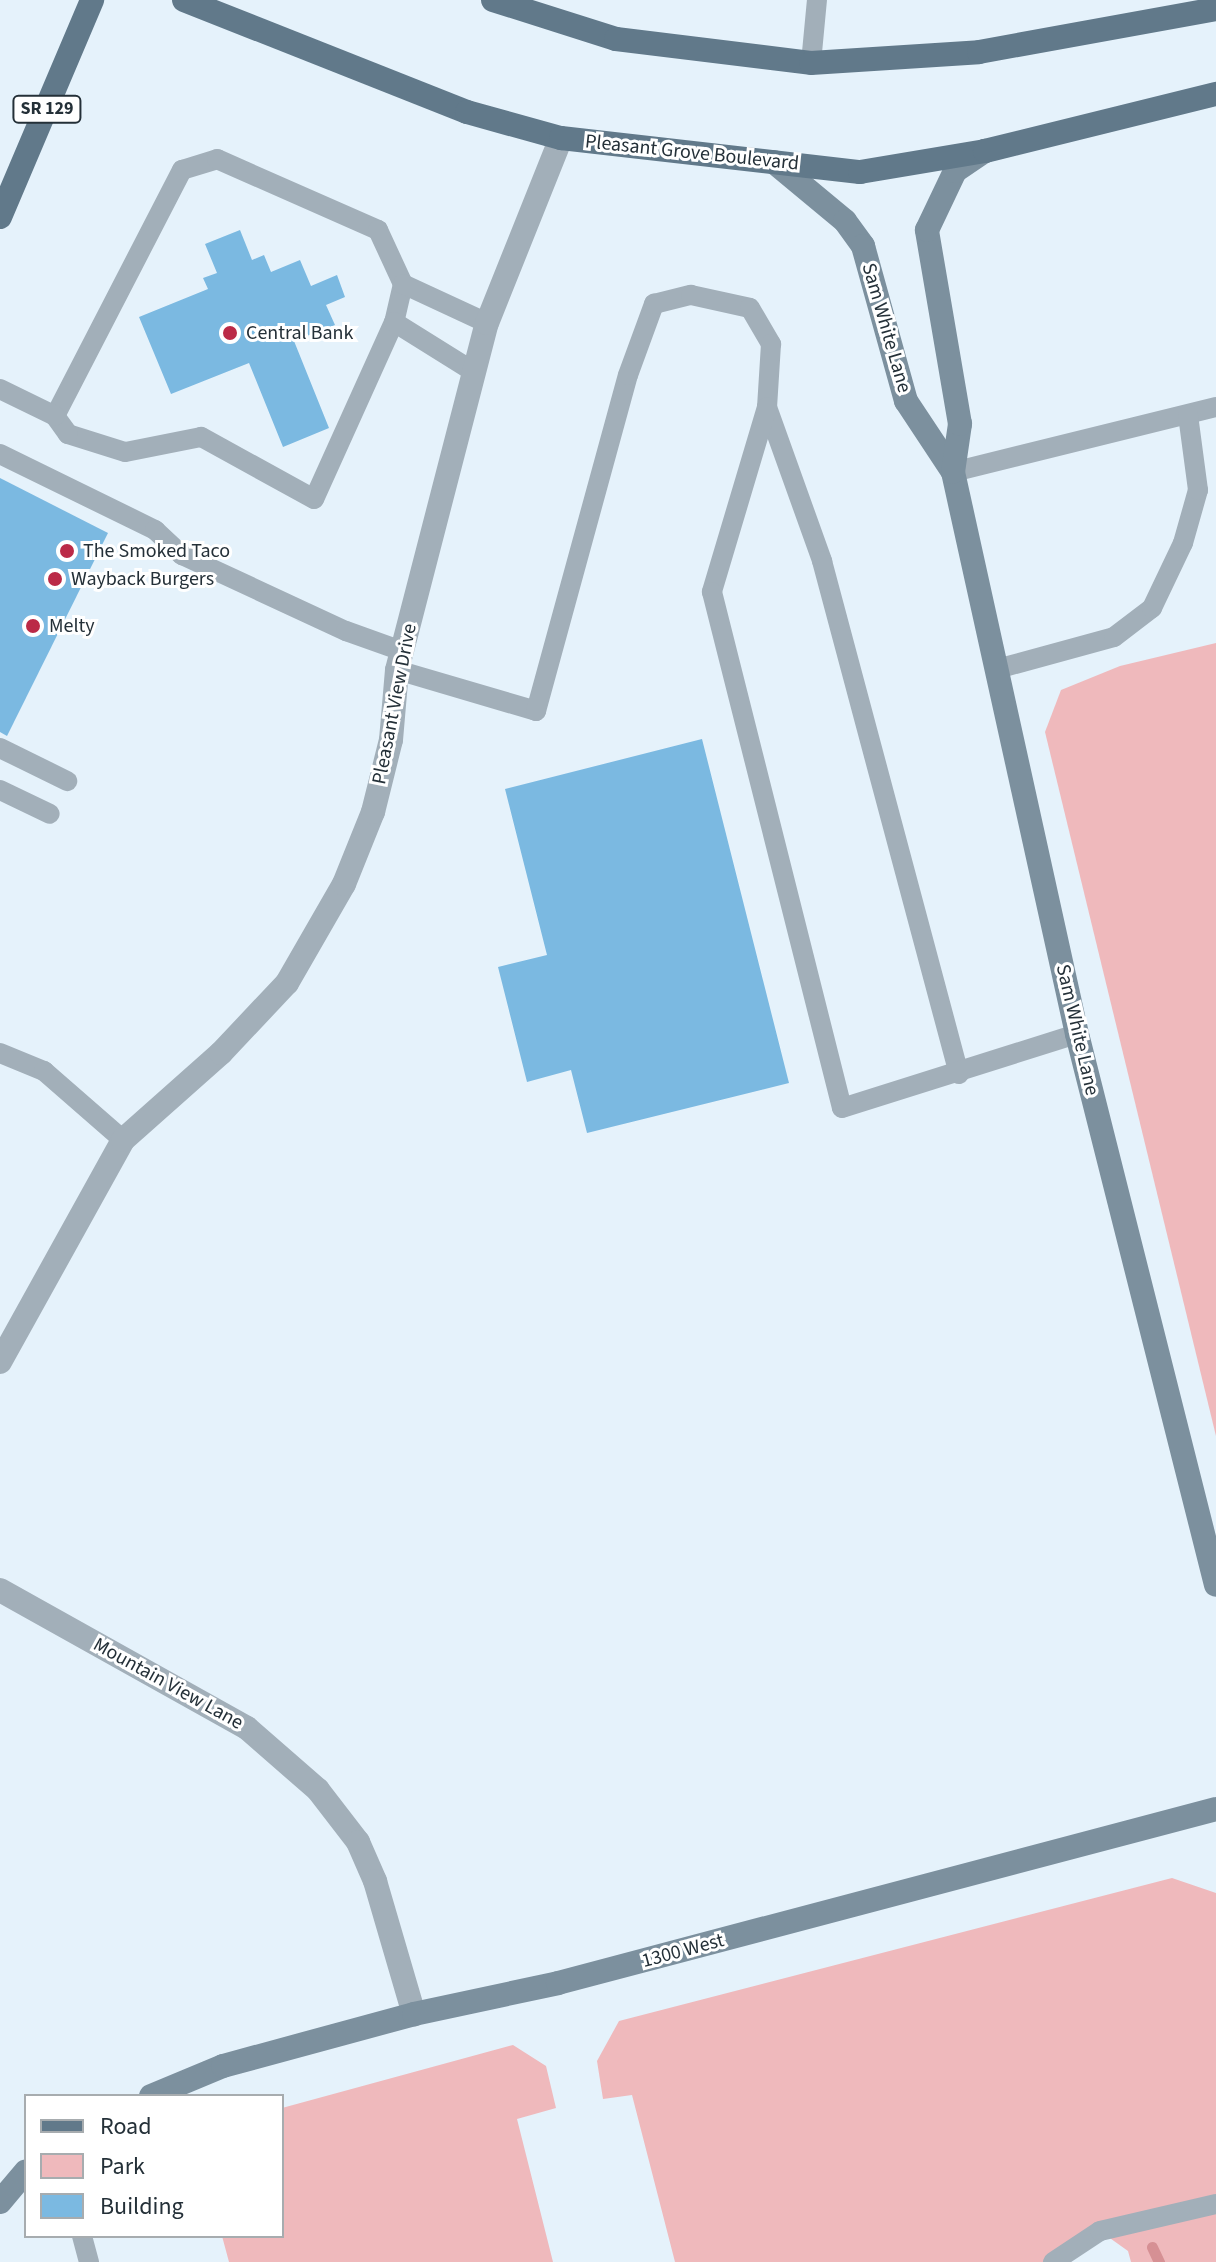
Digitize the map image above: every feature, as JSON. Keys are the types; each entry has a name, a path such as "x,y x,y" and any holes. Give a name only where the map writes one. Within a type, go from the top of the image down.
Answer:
{"main road":[{"name":"SR 129","path":"0,217 92,0"},
{"name":"Pleasant Grove Boulevard","path":"184,0 467,112 561,138 860,172 985,151 1216,94"},
{"path":"493,0 616,39 811,63 979,52 1216,9"}],"street":[{"name":"Pleasant View Drive","path":"0,1362 123,1140 221,1053 287,983 311,946 373,812 391,740 400,660 487,323 561,138"},
{"name":"Sam White Lane","path":"985,151 955,171 927,230 960,424 953,472 1077,1034 1216,1585"},
{"name":"Sam White Lane","path":"774,162 845,221 863,246 906,401 953,472"},
{"name":"Mountain View Lane","path":"0,1590 247,1728 318,1790 358,1842 390,1924 414,2014"},
{"name":"1300 West","path":"156,2094 223,2066 414,2014 558,1983 1216,1809"},
{"path":"0,2202 24,2173"}],"lane":[{"path":"811,63 817,0"},
{"path":"0,389 55,416 68,434 125,452 201,437 314,499 394,322 403,284 378,230 217,159 182,170 55,416"},
{"path":"403,284 487,323"},
{"path":"0,454 155,530 182,555 346,631 400,660 536,711 628,375 654,304 691,295 750,308 771,344 767,407 712,592 842,1108 959,1074 1077,1034"},
{"path":"394,322 474,372"},
{"path":"767,407 822,561 959,1074"},
{"path":"953,472 1216,407"},
{"path":"997,669 1114,637 1152,608 1183,543 1198,490 1188,415"},
{"path":"0,748 67,781"},
{"path":"0,790 50,814"},
{"path":"0,1053 44,1071 123,1140"},
{"path":"1053,2262 1100,2231 1216,2204"},
{"path":"83,2238 89,2262"}],"green space":[{"path":"1216,643 1216,1436 1045,732 1061,690 1120,666"},
{"path":"1172,1878 1216,1893 1216,2262 1131,2262 1128,2251 1100,2231 1053,2262 675,2262 632,2095 603,2099 597,2061 619,2021"},
{"path":"513,2045 546,2066 556,2108 517,2119 553,2262 229,2262 223,2238 284,2238 284,2107"}],"building":[{"name":"Central Bank","path":"240,230 252,260 264,255 271,272 300,260 311,286 337,275 345,297 326,305 335,325 294,341 329,428 283,447 249,363 171,394 139,317 208,289 203,278 217,273 205,244"},
{"path":"0,478 108,533 7,736 0,732"},
{"path":"702,739 789,1083 587,1133 571,1070 527,1082 498,967 547,955 505,789"}],"waterway":[{"path":"1152,2247 1159,2262"}],"place":[{"name":"Central Bank","path":"230,333"},
{"name":"The Smoked Taco","path":"67,551"},
{"name":"Wayback Burgers","path":"55,579"},
{"name":"Melty","path":"33,626"}]}
